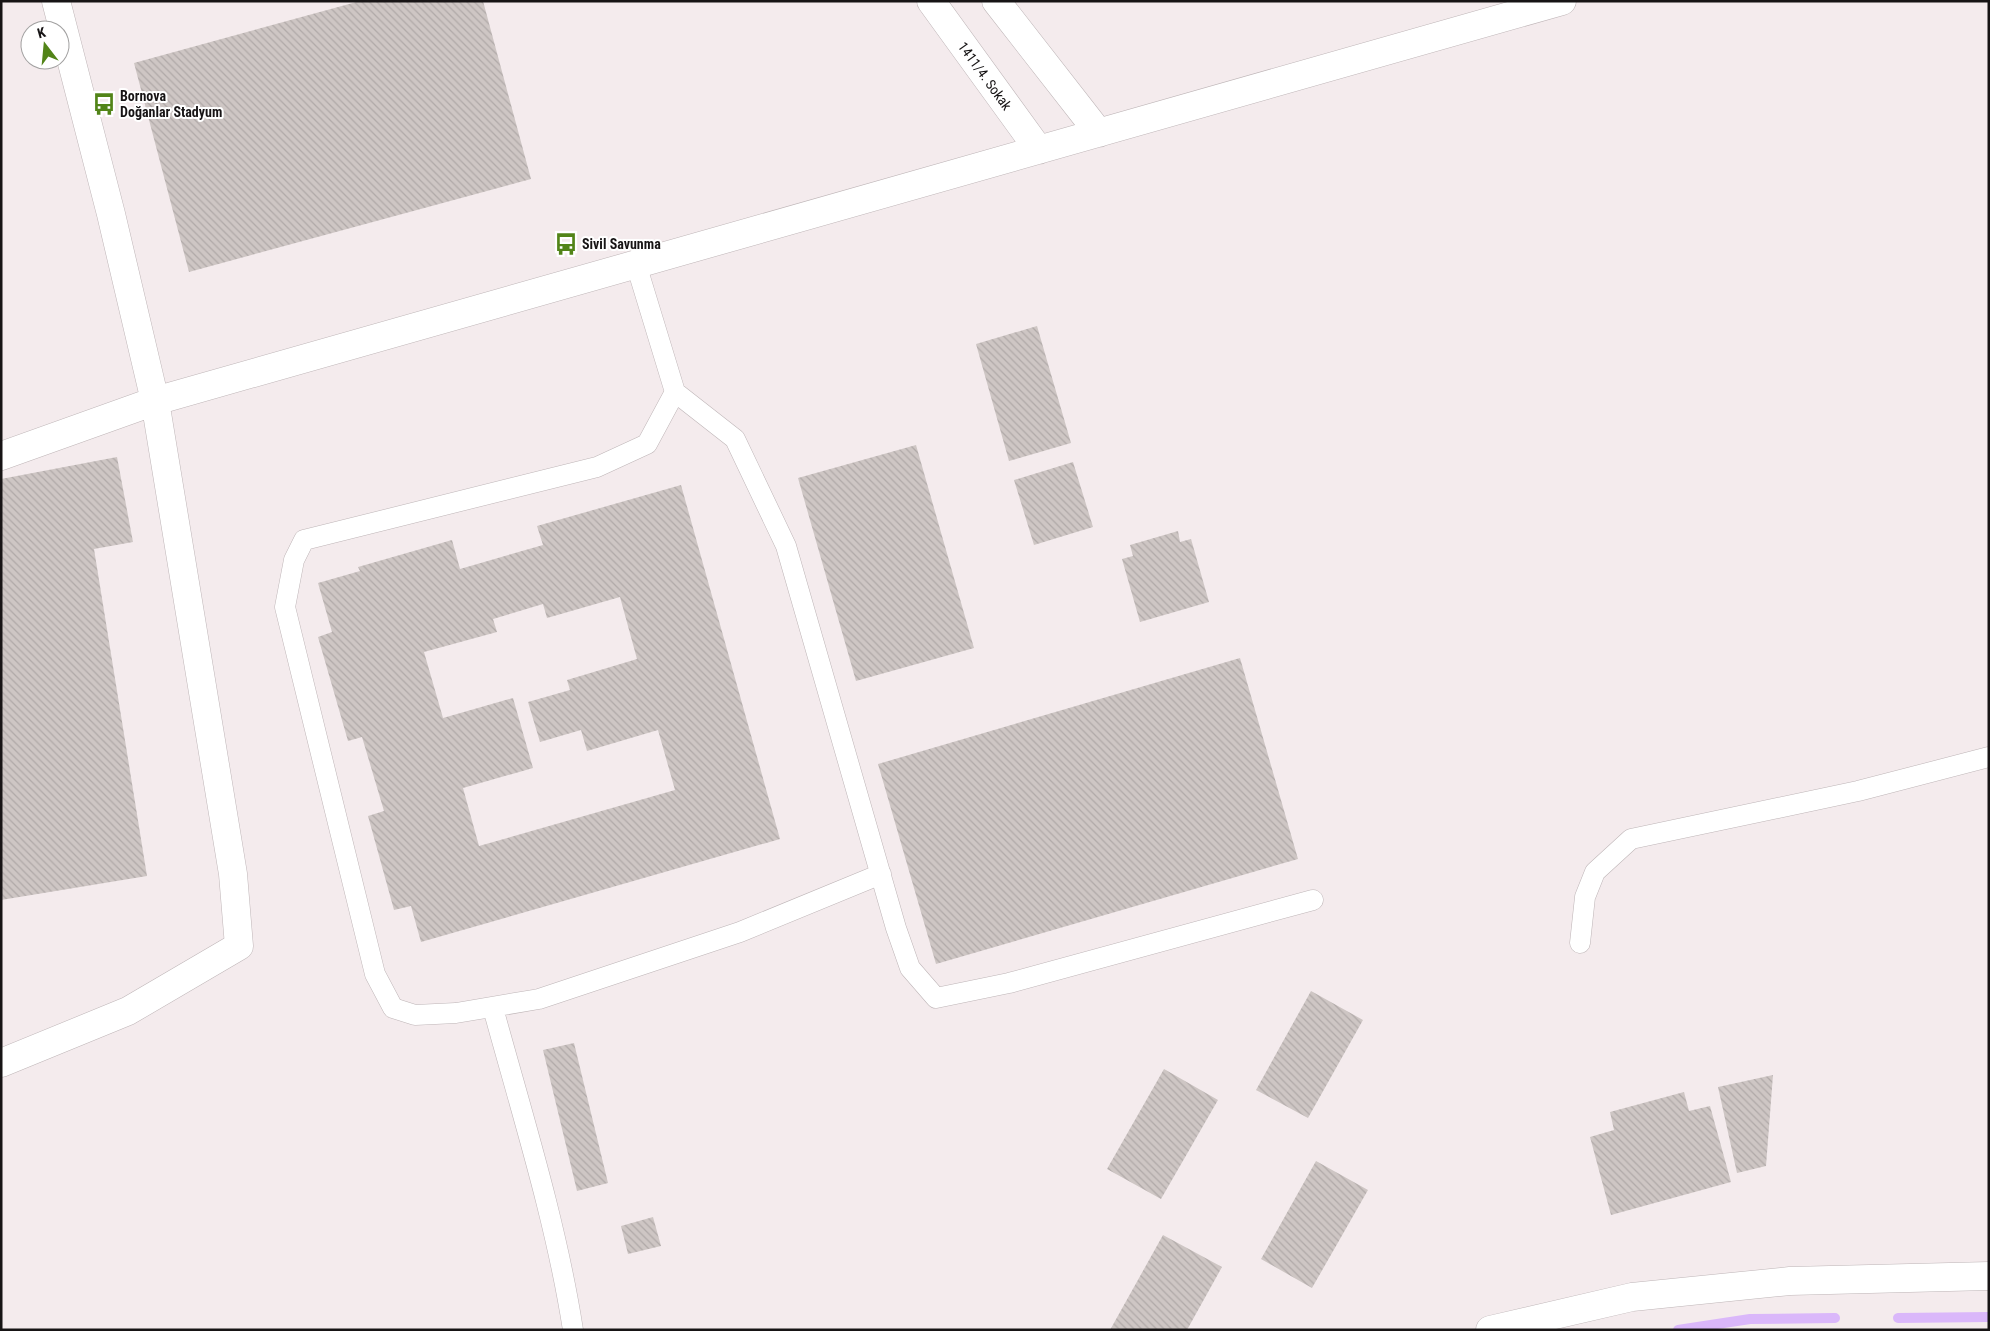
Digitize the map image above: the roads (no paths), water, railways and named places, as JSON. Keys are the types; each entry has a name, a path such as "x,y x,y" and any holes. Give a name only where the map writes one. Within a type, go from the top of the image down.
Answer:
{"street":[{"path":"1,1063 128,1011 239,946 233,874 155,401 111,214 56,1"},
{"name":"1411/4. Sokak","path":"931,1 1038,150"},
{"path":"996,1 1099,133"},
{"path":"1,456 155,401 1562,1"},
{"path":"1490,1330 1632,1297 1790,1281 1989,1276"}],"lane":[{"path":"636,264 675,392 734,439 786,546 880,874 910,968 936,998 1009,983 1312,900"},
{"path":"675,392 647,444 597,467 304,540 294,560 285,608 375,974 393,1008 415,1015 456,1013 539,999 740,932 880,874"},
{"path":"1580,943 1585,897 1595,872 1631,839 1858,791 1989,757"},
{"path":"493,1008 544,1196 573,1330"}],"waterway":[{"path":"1898,1318 1989,1317"},
{"path":"1678,1330 1750,1319 1835,1318"}],"place":[{"name":"Bornova Doğanlar Stadyum","path":"104,104"},
{"name":"Sivil Savunma","path":"566,244"}]}
